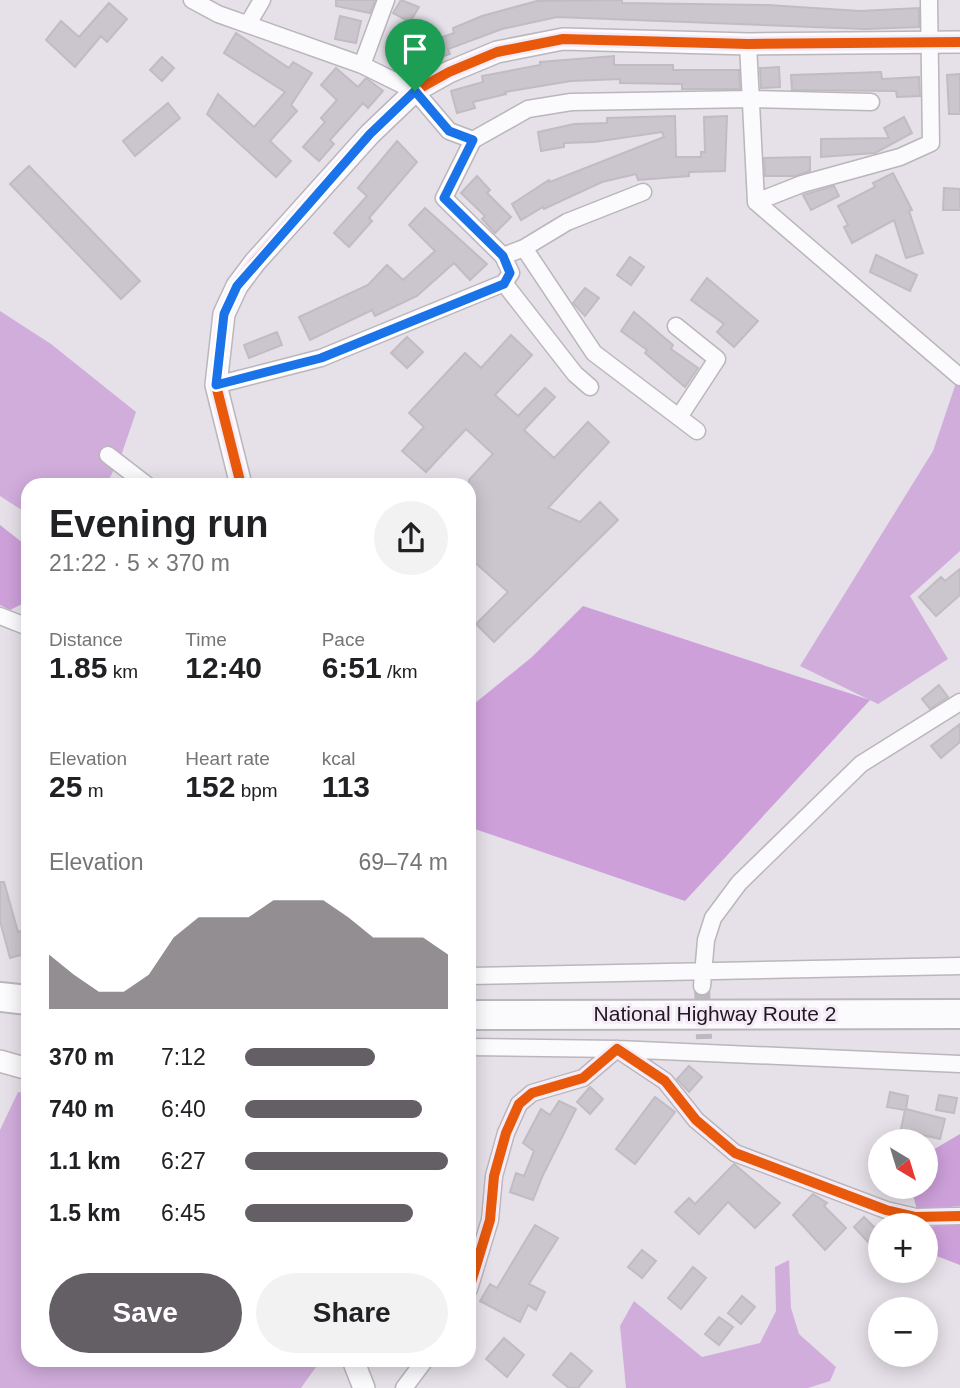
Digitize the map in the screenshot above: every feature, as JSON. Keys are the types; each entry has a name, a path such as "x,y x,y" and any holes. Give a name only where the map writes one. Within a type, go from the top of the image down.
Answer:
{"highway":[{"path":"776,1013 960,997"},
{"path":"0,998 21,1000"},
{"name":"National Highway Route 2","path":"476,1015 960,1014"}],"street":[{"path":"192,0 248,24 362,65 415,91 449,131 473,140"},
{"path":"248,24 262,0"},
{"path":"362,65 386,0"},
{"path":"756,202 802,184 900,157 931,143 929,0"},
{"path":"239,478 216,385 224,314 237,286 370,134 415,91 449,72 497,52 563,39 748,44 929,40 960,42"},
{"path":"748,44 756,202 960,377"},
{"path":"216,385 321,358 504,284 510,273 503,256 444,198 473,140 528,109 571,102 751,99 871,102"},
{"path":"503,256 524,248 567,222 643,192"},
{"path":"524,248 594,353 697,431"},
{"path":"504,284 575,374 590,387"},
{"path":"676,326 717,359 678,417"},
{"path":"108,455 138,478"},
{"path":"0,616 21,624"},
{"path":"704,979 706,940 713,918 739,883 861,764 960,702"},
{"path":"476,976 704,979 960,966"},
{"path":"476,1047 617,1049 704,1046 960,1064"},
{"path":"617,1049 664,1081 696,1120 735,1153 886,1210 916,1217 960,1216"},
{"path":"476,1266 490,1220 494,1176 519,1104 532,1093 583,1078 617,1049"},
{"path":"0,1061 21,1067"},
{"path":"356,1367 364,1388"},
{"path":"404,1388 420,1367"}],"shaded area":[{"path":"0,311 51,344 136,412 121,456 110,478 21,478 21,510 0,496"},
{"path":"960,371 960,551 910,596 948,659 878,704 800,666 933,451"},
{"path":"0,525 21,542 21,604 10,610 0,605"},
{"path":"583,606 870,700 685,901 476,829 476,702 532,657"},
{"path":"18,1092 21,1093 21,1367 316,1367 301,1388 0,1388 0,1130"},
{"path":"960,1134 960,1206 917,1210 914,1199 938,1199 938,1147"},
{"path":"960,1224 960,1265 938,1257 938,1226"},
{"path":"789,1260 791,1308 799,1334 836,1367 830,1381 808,1388 626,1388 620,1326 634,1301 702,1357 760,1343 776,1311 775,1267"}],"building":[{"path":"336,0 375,0 370,13 336,6"},
{"path":"401,0 419,7 410,22 393,13"},
{"path":"622,0 622,3 768,5 860,11 919,8 919,27 865,29 557,17 502,29 448,49 450,54 432,60 426,43 454,33 453,28 482,16 537,1"},
{"path":"109,3 127,19 107,42 101,36 75,67 46,40 61,21 79,37"},
{"path":"340,16 361,21 356,43 335,39"},
{"path":"236,33 289,68 293,62 312,73 291,105 297,111 270,141 291,161 276,177 207,114 218,94 254,127 285,92 224,53"},
{"path":"614,56 614,65 673,65 673,70 739,70 740,89 682,89 682,84 620,83 620,79 571,81 505,92 506,94 473,102 475,108 457,113 451,91 483,82 482,76 540,65 540,62"},
{"path":"162,57 174,68 162,81 150,70"},
{"path":"779,67 780,87 761,88 760,68"},
{"path":"336,68 358,87 366,78 383,91 368,108 363,103 330,140 334,144 319,161 303,147 325,122 321,118 337,100 321,85"},
{"path":"881,72 882,79 919,77 920,96 897,97 896,91 792,90 791,75"},
{"path":"960,74 960,114 949,114 947,75"},
{"path":"168,103 180,118 135,156 123,141"},
{"path":"675,116 676,157 701,157 701,152 705,152 704,117 727,116 725,171 689,172 689,176 638,180 636,174 602,182 544,209 543,207 521,220 512,204 549,180 550,182 664,137 662,132 594,142 564,143 564,147 541,151 538,132 574,124 607,123 607,118"},
{"path":"904,117 912,133 875,153 821,157 821,139 889,138 884,128"},
{"path":"397,141 417,162 369,218 372,221 349,247 334,233 367,196 358,188"},
{"path":"810,157 810,171 795,176 765,176 764,158"},
{"path":"29,166 140,281 121,299 10,184"},
{"path":"893,173 912,210 909,211 923,253 906,258 894,220 852,243 844,227 848,225 838,206 875,187 873,183"},
{"path":"477,176 490,190 487,193 511,217 495,233 482,219 485,216 461,193"},
{"path":"834,186 839,196 811,210 803,195"},
{"path":"944,188 960,189 960,210 943,210"},
{"path":"425,208 487,264 470,280 454,263 417,296 375,316 372,310 310,340 299,317 368,285 387,265 403,280 435,251 409,225"},
{"path":"876,255 917,275 910,291 870,272"},
{"path":"630,257 644,267 631,285 617,275"},
{"path":"707,278 758,321 734,347 717,332 724,324 691,300"},
{"path":"585,288 599,298 585,316 573,303"},
{"path":"634,312 673,345 671,349 698,368 685,387 645,353 647,350 621,331"},
{"path":"277,332 282,345 249,358 244,345"},
{"path":"511,335 532,355 495,395 518,416 545,388 555,397 524,430 554,458 588,422 609,442 548,508 580,522 600,502 618,520 494,642 476,624 508,592 476,563 476,478 471,478 493,454 466,429 426,472 402,451 424,427 409,413 465,353 481,368"},
{"path":"407,337 423,352 407,368 391,353"},
{"path":"960,569 960,595 936,616 919,597 941,577 945,581"},
{"path":"939,685 948,697 930,709 922,699"},
{"path":"960,724 960,742 941,758 931,746"},
{"path":"0,882 4,882 18,932 21,931 21,955 10,958 0,921"},
{"path":"689,1066 702,1077 689,1092 677,1079"},
{"path":"590,1087 603,1099 590,1114 577,1102"},
{"path":"890,1092 908,1096 906,1109 945,1119 940,1139 938,1129 901,1129 905,1110 887,1107"},
{"path":"939,1095 957,1098 954,1113 936,1110"},
{"path":"655,1097 675,1112 635,1164 616,1149"},
{"path":"559,1101 576,1109 533,1200 510,1192 516,1173 524,1176 534,1151 523,1143 541,1109 550,1115"},
{"path":"734,1164 780,1203 755,1228 728,1202 699,1234 675,1212 689,1198 695,1204"},
{"path":"813,1194 827,1203 824,1206 846,1228 825,1250 793,1215"},
{"path":"864,1217 868,1221 868,1242 854,1227"},
{"path":"535,1225 558,1238 529,1284 545,1292 536,1310 528,1305 520,1322 480,1301 490,1284 497,1288"},
{"path":"642,1250 656,1261 642,1278 628,1267"},
{"path":"693,1267 706,1278 681,1309 668,1298"},
{"path":"742,1296 755,1307 741,1324 728,1313"},
{"path":"719,1317 733,1327 719,1345 705,1334"},
{"path":"504,1338 524,1355 507,1377 486,1359"},
{"path":"571,1353 592,1371 578,1388 569,1388 553,1375"}],"tunnel":[{"path":"702,986 704,1039"}],"cycle path":[{"path":"239,478 216,385 224,314 237,286 255,262 370,134 415,91 449,72 497,52 563,39 748,44 960,42"},
{"path":"476,1266 490,1220 494,1176 506,1133 519,1104 532,1093 583,1078 617,1049 665,1081 696,1120 735,1153 886,1210 916,1217 960,1216"}],"route":[{"path":"415,91 449,131 473,140 444,198 503,256 510,273 504,284 321,358 216,385 224,314 237,286 370,134 415,91"}]}
